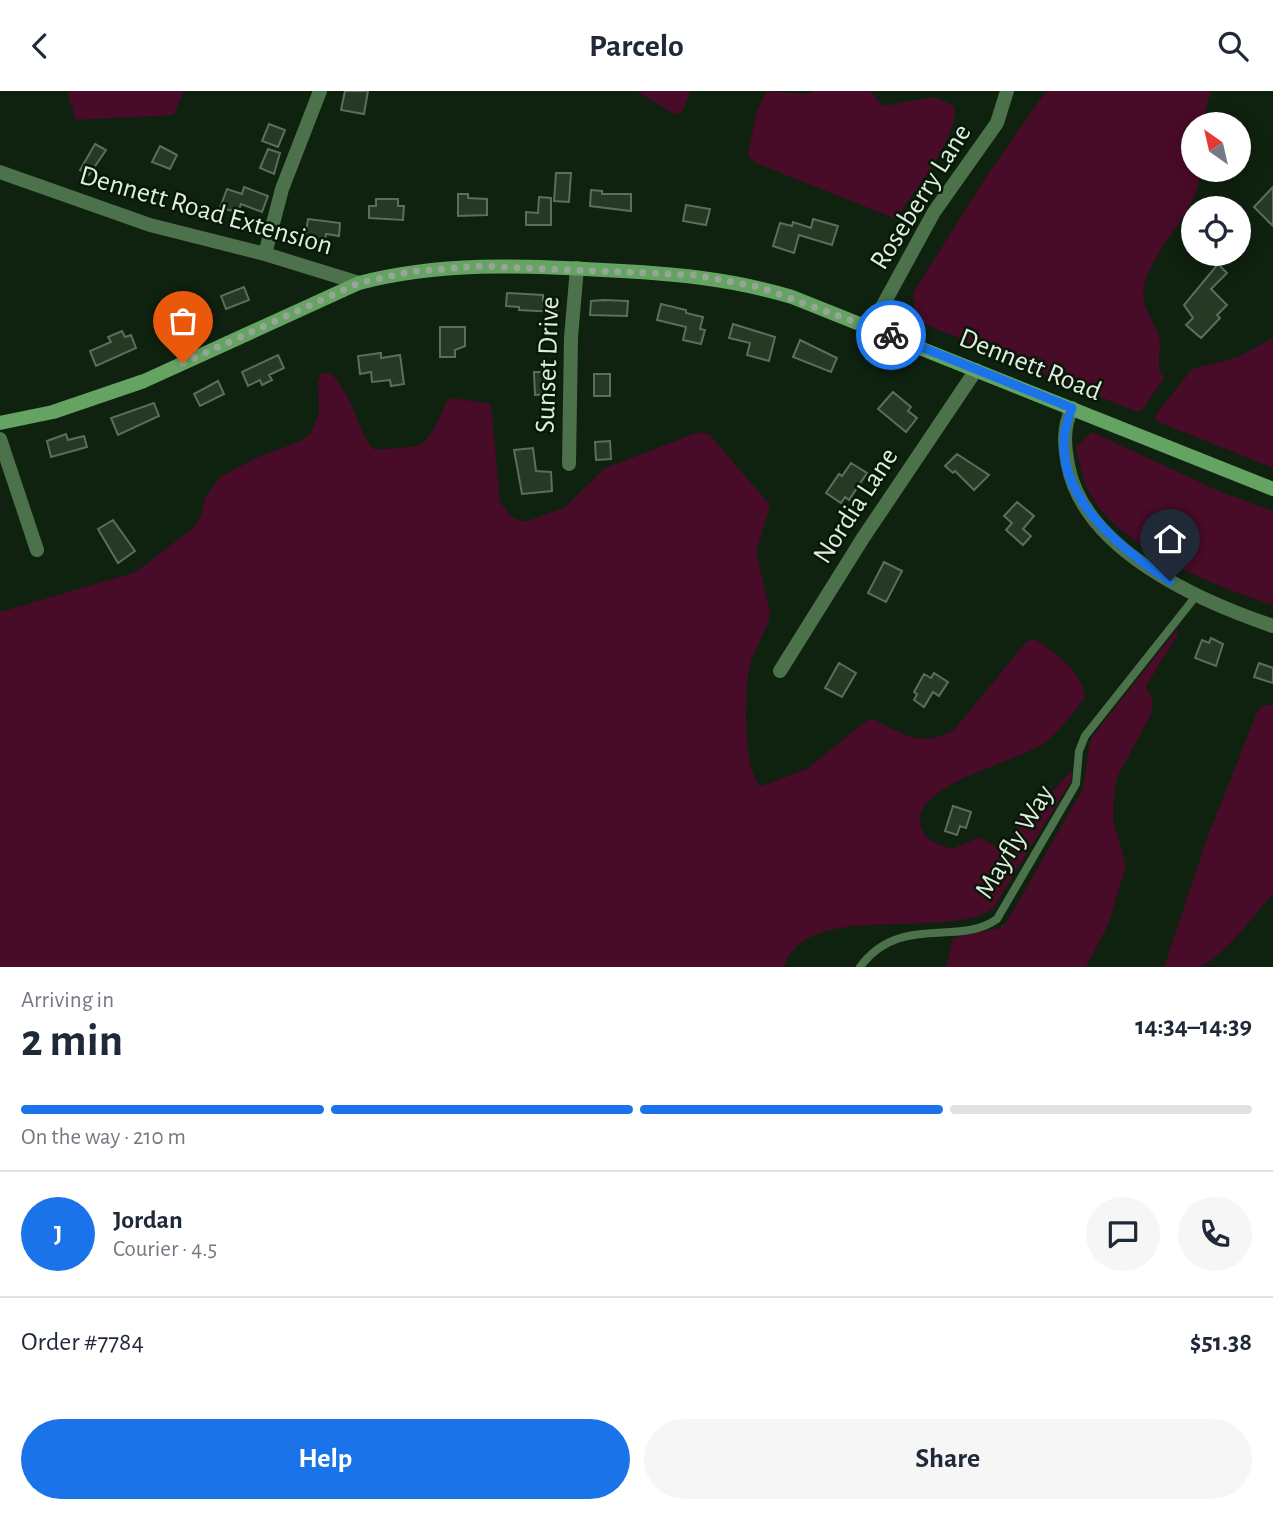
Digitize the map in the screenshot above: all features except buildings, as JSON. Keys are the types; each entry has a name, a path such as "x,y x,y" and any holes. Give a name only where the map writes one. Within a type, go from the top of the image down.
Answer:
{"street":[{"path":"265,254 282,189 320,91"},
{"name":"Roseberry Lane","path":"871,327 934,212 997,123 1007,91"},
{"name":"Dennett Road Extension","path":"0,172 150,225 265,254 359,283"},
{"name":"Dennett Road","path":"0,423 53,412 144,381 359,283 433,269 576,268 666,272 732,282 792,297 1273,489"},
{"name":"Sunset Drive","path":"569,464 571,337 576,268"},
{"name":"Nordia Lane","path":"780,671 863,538 976,370"},
{"path":"1072,408 1065,423 1066,454 1072,485 1090,516 1144,563 1196,596 1273,626"},
{"path":"0,439 37,549"}],"lane":[{"name":"Mayfly Way","path":"860,967 875,952 897,939 981,926 997,919 1076,784 1079,751 1085,736 1196,596"}],"shaded area":[{"path":"69,91 184,91 174,115 76,120"},
{"path":"636,91 690,91 683,111 674,114"},
{"path":"767,91 806,94 814,91 870,91 883,106 934,97 954,106 954,118 943,147 896,219 756,163 748,155 757,110"},
{"path":"1046,91 1211,91 1205,112 1181,112 1181,182 1199,182 1198,187 1194,196 1181,196 1181,220 1159,253 1144,286 1144,302 1159,337 1159,368 1164,378 1143,409 1137,412 915,320 913,293 984,180"},
{"path":"1273,338 1273,468 1156,421 1155,416 1192,369 1238,357"},
{"path":"322,373 331,373 340,385 364,435 375,450 418,446 424,442 448,400 453,398 491,404 500,502 511,517 524,522 564,508 605,468 699,432 709,434 770,505 756,553 770,611 769,620 749,669 746,701 748,751 755,778 761,786 807,769 866,721 873,719 903,734 921,739 954,730 1026,642 1035,639 1059,657 1079,679 1085,697 1062,726 1046,742 1033,750 950,785 933,797 922,810 922,830 937,844 952,849 980,837 997,848 1013,837 1020,815 1044,800 1072,770 1071,781 993,909 971,918 942,922 847,927 819,933 798,946 784,967 0,967 0,612 136,572 194,527 201,516 205,498 220,477 258,457 301,441 311,433 319,413 318,380"},
{"path":"1092,432 1221,492 1273,511 1273,605 1225,588 1146,549 1104,514 1087,489 1076,447"},
{"path":"1177,629 1177,636 1146,686 1153,701 1151,714 1117,778 1113,819 1126,866 1108,925 1086,967 946,967 953,938 999,928 1006,923 1081,792 1092,737"},
{"path":"1264,705 1273,705 1273,894 1237,936 1206,964 1198,967 1164,967 1206,841 1257,712"}],"way so far":[{"path":"183,363 359,283 409,272 477,266 695,275 759,287 891,335"}],"route":[{"path":"891,335 1072,408 1065,423 1064,436 1072,485 1098,525 1170,581"}]}
